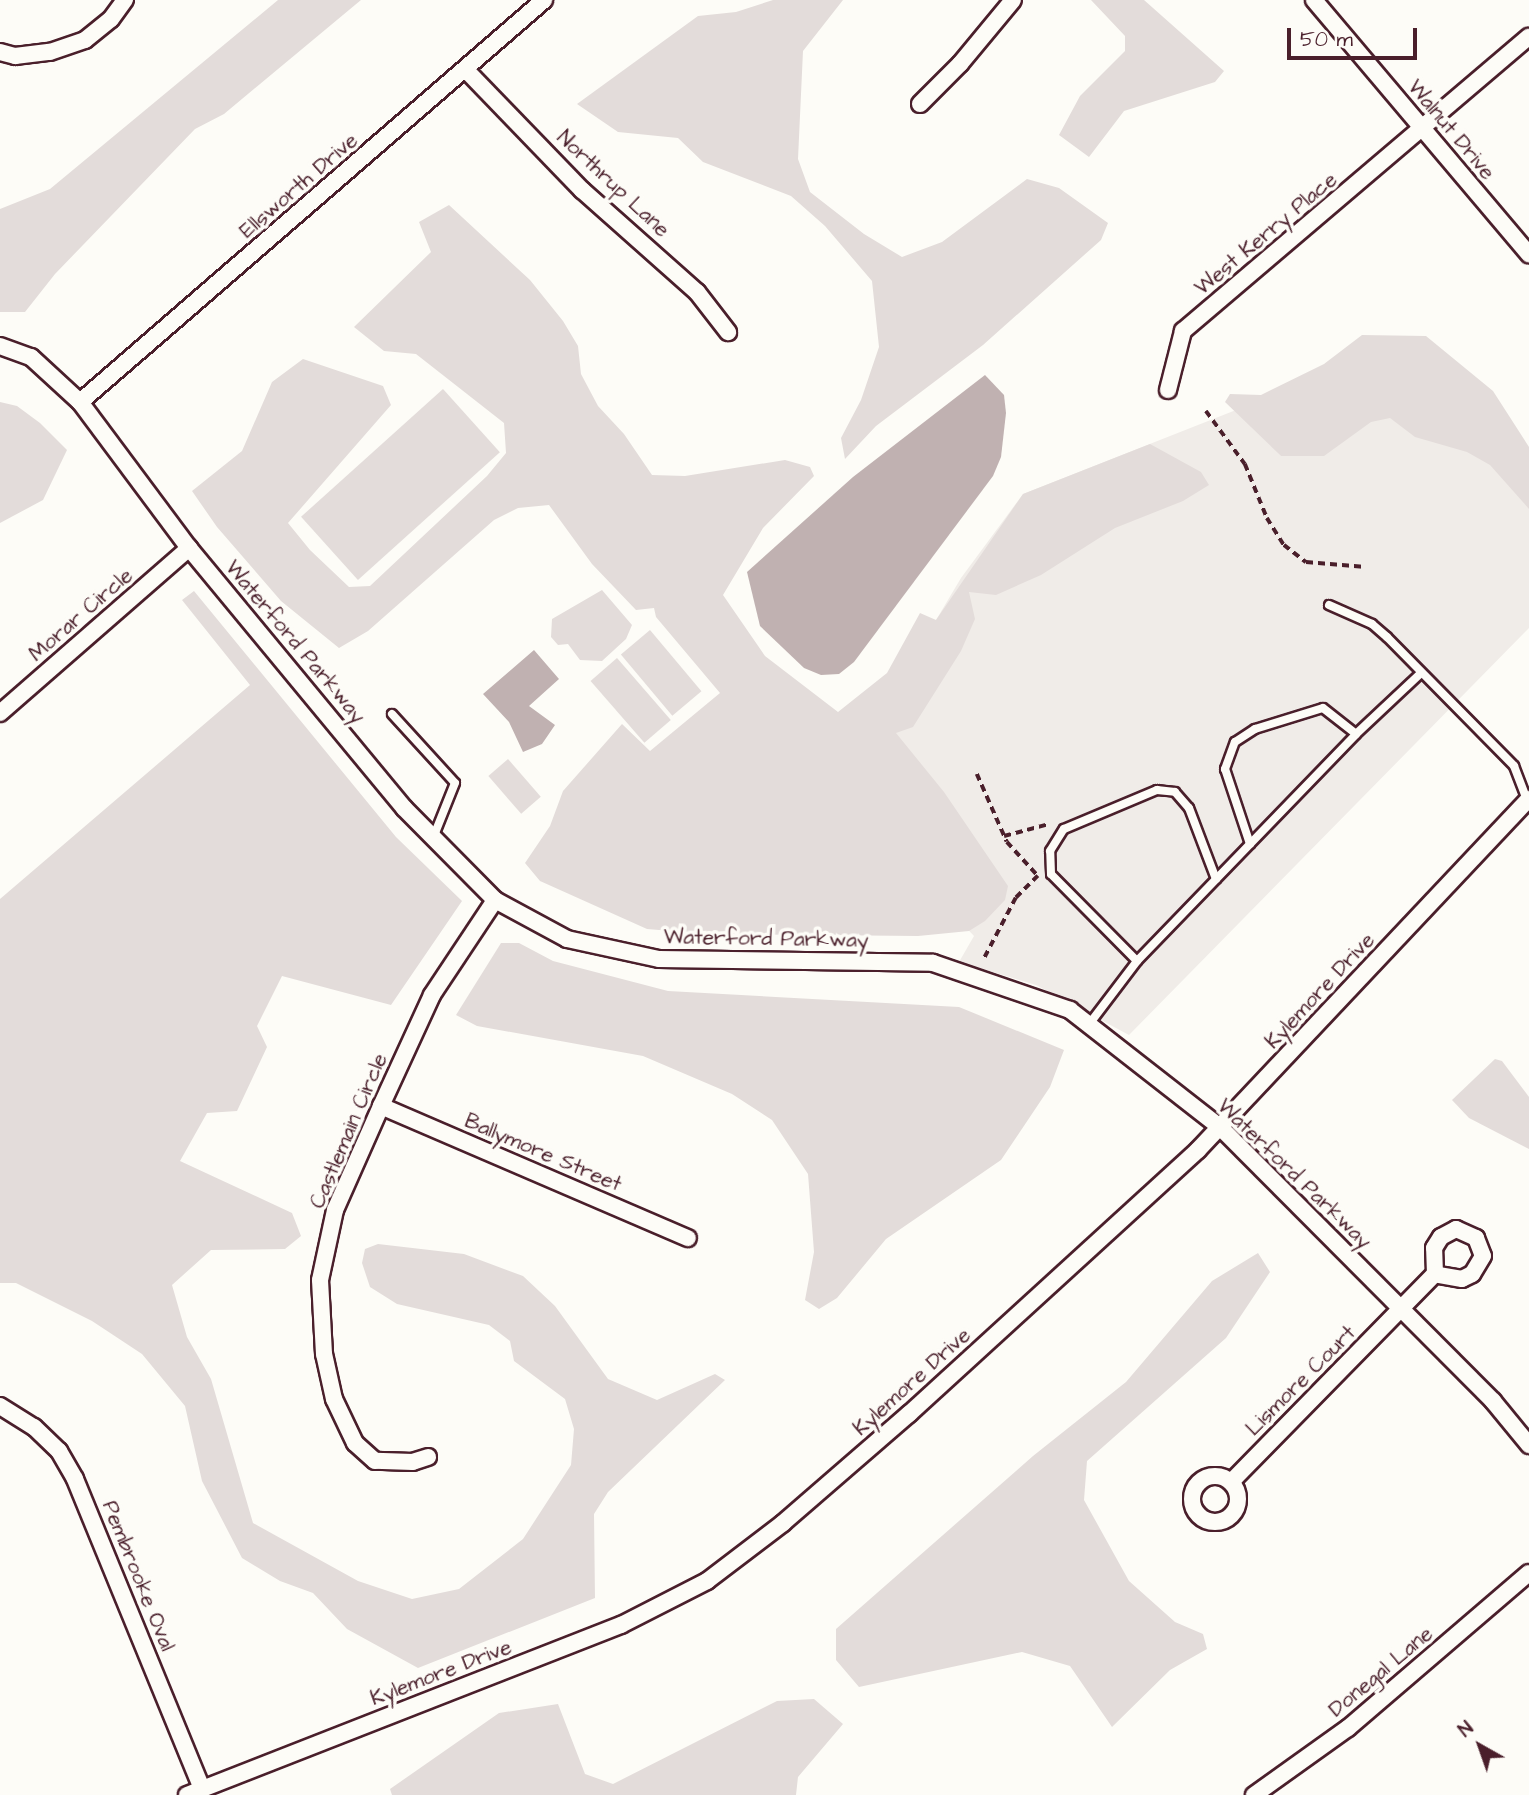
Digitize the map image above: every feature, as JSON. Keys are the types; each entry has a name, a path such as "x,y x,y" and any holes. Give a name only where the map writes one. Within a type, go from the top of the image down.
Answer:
{"street":[{"path":"0,52 15,56 50,52 85,40 111,19 125,0"},
{"name":"Ellsworth Drive","path":"80,402 544,0"},
{"path":"920,104 960,64 1013,0"},
{"name":"Walnut Drive","path":"1314,0 1529,254"},
{"name":"West Kerry Place","path":"1168,390 1183,331 1423,130 1529,37"},
{"name":"Northrup Lane","path":"466,70 582,190 696,292 728,332"},
{"name":"Waterford Parkway","path":"0,346 31,356 80,402 189,548 433,838 495,900 567,939 671,961 933,963 1070,1010 1221,1128 1493,1401 1529,1446"},
{"name":"Morar Circle","path":"0,713 189,548"},
{"name":"Kylemore Drive","path":"194,1792 621,1625 707,1581 783,1523 909,1414 1221,1128 1528,801"},
{"name":"Castlemain Circle","path":"428,1457 413,1462 375,1461 355,1443 334,1399 324,1354 320,1280 335,1210 381,1105 432,995 495,900"},
{"name":"Ballymore Street","path":"381,1105 688,1238"},
{"name":"Lismore Court","path":"1231,1482 1435,1274"},
{"name":"Pembrooke Oval","path":"0,1406 34,1427 59,1451 75,1479 194,1792"},
{"name":"Donegal Lane","path":"1254,1795 1348,1728 1529,1573"}],"lane":[{"path":"1329,606 1371,624 1514,766 1528,801"},
{"path":"1090,1023 1137,961 1356,734 1421,673"},
{"path":"1250,844 1225,769 1235,742 1255,729 1323,708 1356,734"},
{"path":"392,713 455,783 433,838"},
{"path":"1137,961 1051,874 1050,851 1065,829 1157,790 1175,792 1189,807 1216,879"}],"path":[{"path":"1206,411 1245,464 1267,518 1284,545 1306,562 1366,567"},
{"path":"977,774 1004,836 1038,876 1016,898 984,959"},
{"path":"1004,836 1049,824"}],"shaded area":[{"path":"278,0 361,0 224,114 195,129 55,274 25,312 0,312 0,209 50,189"},
{"path":"773,0 843,0 803,51 798,159 810,192 864,234 902,257 942,242 1027,179 1059,188 1108,223 1101,240 983,345 876,426 845,459 841,438 861,400 879,347 872,281 825,226 791,196 703,162 678,138 618,132 577,104 698,16 736,12"},
{"path":"1091,0 1144,0 1224,71 1215,82 1124,111 1089,157 1059,135 1080,96 1125,51 1125,36"},
{"path":"449,205 530,280 563,321 578,346 581,374 598,406 624,434 652,475 685,476 785,460 810,467 814,476 763,528 723,595 765,656 838,712 887,673 920,613 936,620 1023,494 1150,444 1201,472 1209,485 1183,501 1115,528 1041,575 996,595 969,592 975,619 961,651 913,727 896,733 944,792 1008,886 1005,900 985,921 969,931 918,936 708,934 647,929 540,881 525,863 550,826 563,791 622,724 650,751 720,693 656,617 654,608 636,610 592,564 549,505 518,508 494,520 368,631 339,648 281,601 217,527 192,491 242,451 272,382 303,359 383,386 391,405 288,523 310,550 349,587 370,586 487,476 506,453 504,423 416,354 384,351 354,327 431,252 419,222"},
{"path":"1362,335 1426,336 1493,391 1529,447 1529,509 1490,465 1467,452 1415,437 1390,418 1371,422 1324,456 1281,456 1225,402 1230,394 1261,395 1324,364"},
{"path":"985,375 1004,395 1006,413 1001,457 993,476 854,662 839,674 821,675 804,668 760,626 747,572 853,477"},
{"path":"443,389 500,452 358,580 301,517"},
{"path":"1402,399 1529,481 1529,628 1129,1035 1036,985 959,962 974,936 835,790 961,578 1023,494 1236,410 1281,456"},
{"path":"0,402 17,406 40,423 67,450 43,500 0,523"},
{"path":"602,590 632,625 626,639 602,661 580,660 568,644 558,645 551,637 552,619"},
{"path":"194,591 396,837 462,901 391,1005 282,976 257,1026 267,1047 237,1111 207,1113 180,1161 292,1213 301,1236 285,1249 211,1250 172,1285 187,1337 211,1379 253,1523 358,1581 412,1599 459,1589 523,1539 571,1465 574,1429 565,1399 514,1361 510,1341 489,1325 397,1304 370,1287 362,1263 365,1249 378,1244 464,1254 523,1276 555,1306 608,1379 657,1400 715,1374 725,1380 608,1492 594,1514 595,1598 418,1668 347,1629 313,1593 280,1581 242,1558 202,1481 185,1406 142,1354 92,1321 16,1283 0,1283 0,899 250,685 182,600"},
{"path":"650,630 701,691 672,716 621,654"},
{"path":"534,650 559,679 529,706 555,725 542,744 523,752 509,722 483,694"},
{"path":"617,658 671,720 644,743 591,681"},
{"path":"508,759 541,797 521,814 488,776"},
{"path":"501,943 519,943 553,961 668,991 959,1007 1064,1050 1050,1087 1001,1160 886,1239 837,1298 819,1309 805,1300 814,1252 808,1174 772,1120 732,1094 643,1056 477,1026 456,1015"},
{"path":"1495,1059 1502,1061 1529,1097 1529,1149 1469,1118 1452,1100"},
{"path":"1258,1253 1270,1272 1226,1338 1087,1461 1084,1500 1129,1581 1175,1622 1203,1634 1207,1649 1170,1670 1112,1727 1070,1666 1022,1652 859,1687 836,1660 836,1629 1033,1456 1126,1382 1212,1281"},
{"path":"814,1699 843,1724 798,1777 796,1795 392,1795 390,1789 499,1713 558,1704 585,1774 613,1784 777,1701"}]}
